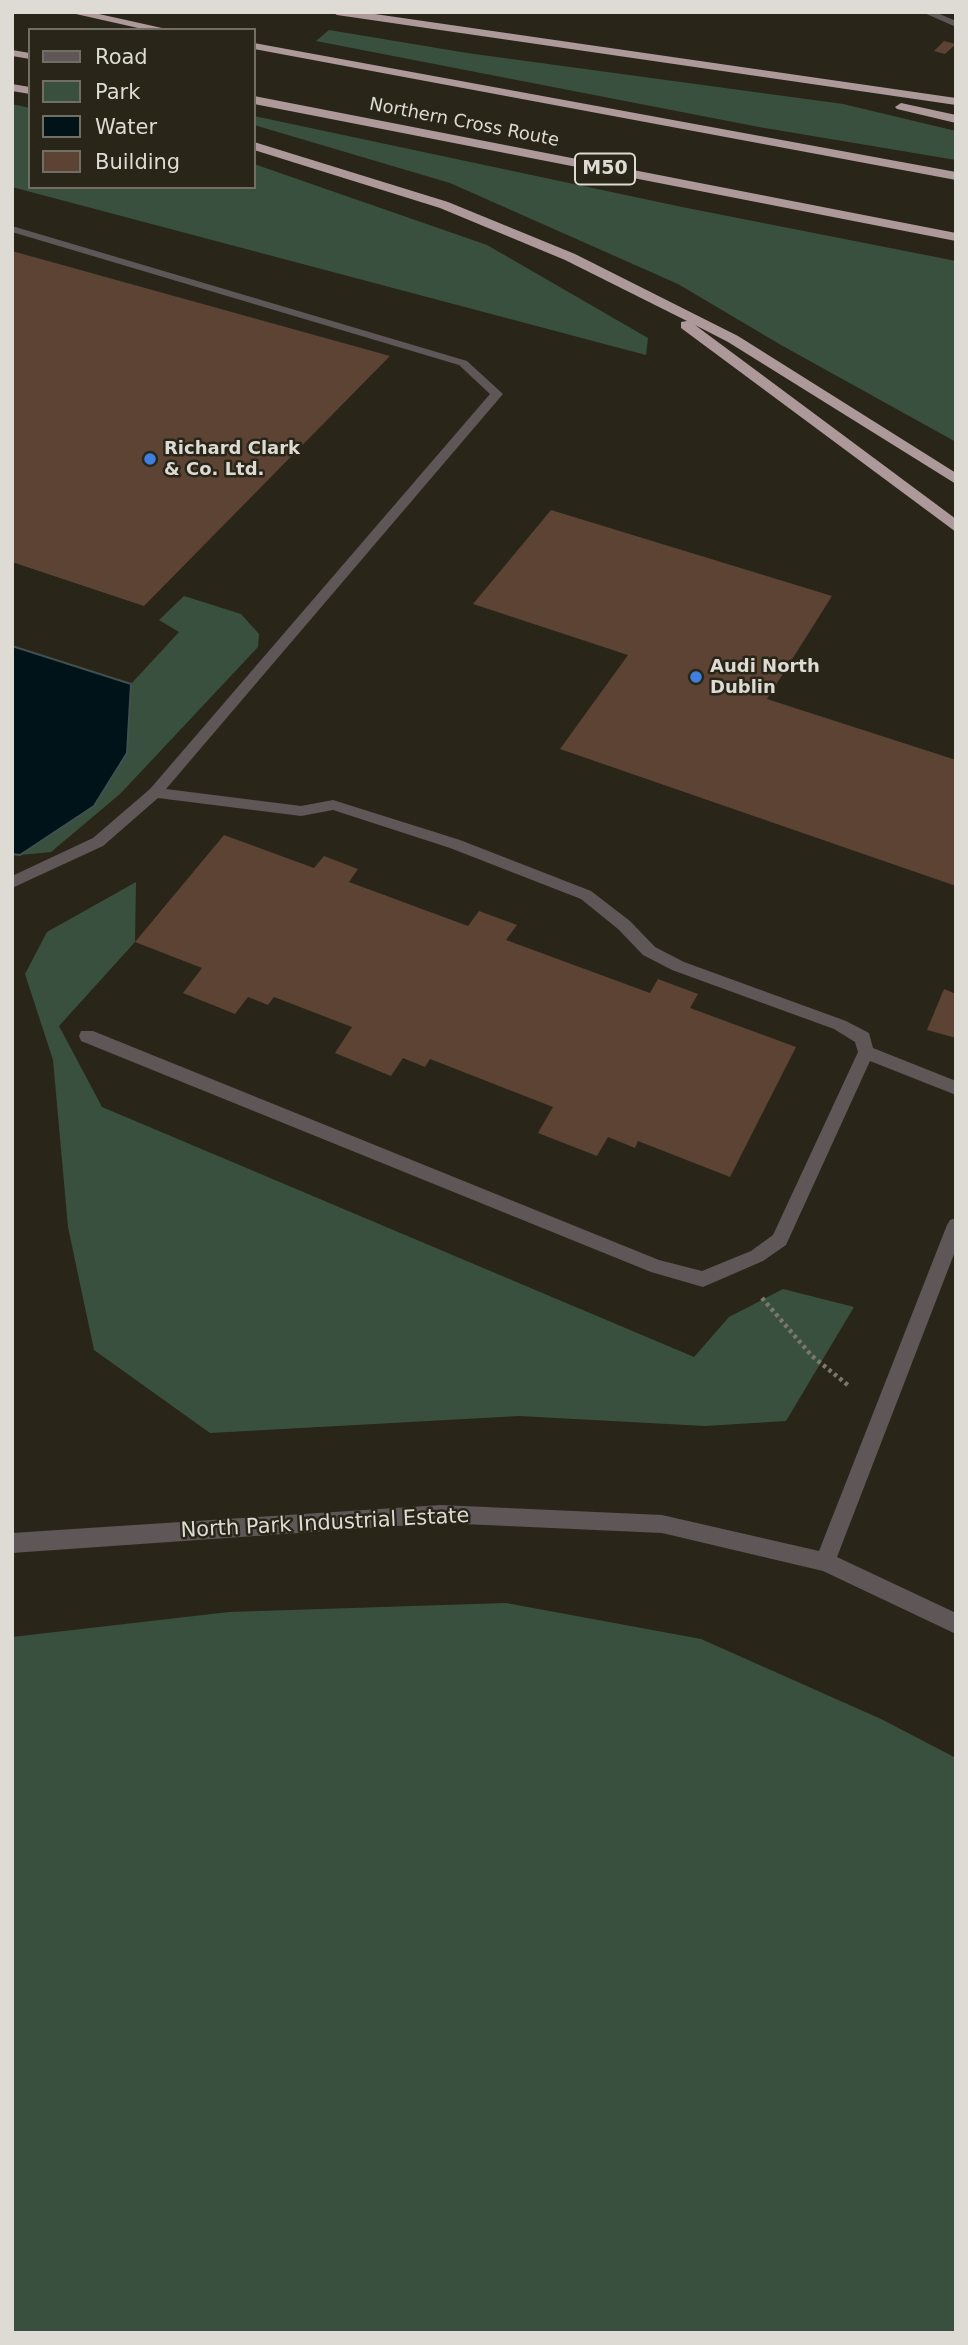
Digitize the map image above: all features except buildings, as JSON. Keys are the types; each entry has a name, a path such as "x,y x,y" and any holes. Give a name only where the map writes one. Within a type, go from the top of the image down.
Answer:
{"highway":[{"path":"72,12 156,28"},
{"path":"337,12 956,102"},
{"name":"Northern Cross Route","path":"256,46 956,176"},
{"path":"631,56 840,94 956,119"},
{"name":"Northern Cross Route","path":"256,100 956,237"},
{"path":"256,147 444,205 570,257 733,339 956,480"},
{"path":"654,300 708,344 956,527"}],"street":[{"path":"926,12 956,24"},
{"path":"12,229 463,363 497,394 155,793 98,842 12,883"},
{"path":"87,1036 657,1267 703,1279 757,1256 780,1240 866,1052 863,1038 840,1025 678,966 649,951 624,925 586,895 455,844 333,805 301,811 155,793"},
{"path":"866,1052 956,1088"},
{"path":"825,1562 956,1225"},
{"name":"North Park Industrial Estate","path":"12,1543 441,1514 662,1524 825,1562 956,1623"}],"path":[{"path":"734,1266 812,1356 883,1414"}],"green space":[{"path":"329,30 467,53 843,104 956,131 956,160 759,127 316,41"},
{"path":"12,104 28,108 28,189 256,189 256,165 487,245 648,338 646,355 12,187"},
{"path":"256,116 682,207 956,261 956,442 781,345 678,284 450,183 256,126"},
{"path":"184,596 241,614 259,634 258,647 120,794 51,852 20,855 94,806 127,753 131,684 179,632 159,620"},
{"path":"136,882 135,942 59,1026 102,1107 694,1357 729,1317 783,1289 854,1307 786,1421 705,1426 519,1416 210,1433 94,1350 68,1227 53,1060 25,974 47,932"},
{"path":"506,1603 701,1639 881,1719 956,1758 956,2333 12,2333 12,1637 229,1612"}],"water":[{"path":"12,646 131,684 127,753 94,806 20,855 12,854"}],"place":[{"name":"Richard Clark & Co. Ltd.","path":"150,459"},
{"name":"Audi North Dublin","path":"696,677"}]}
